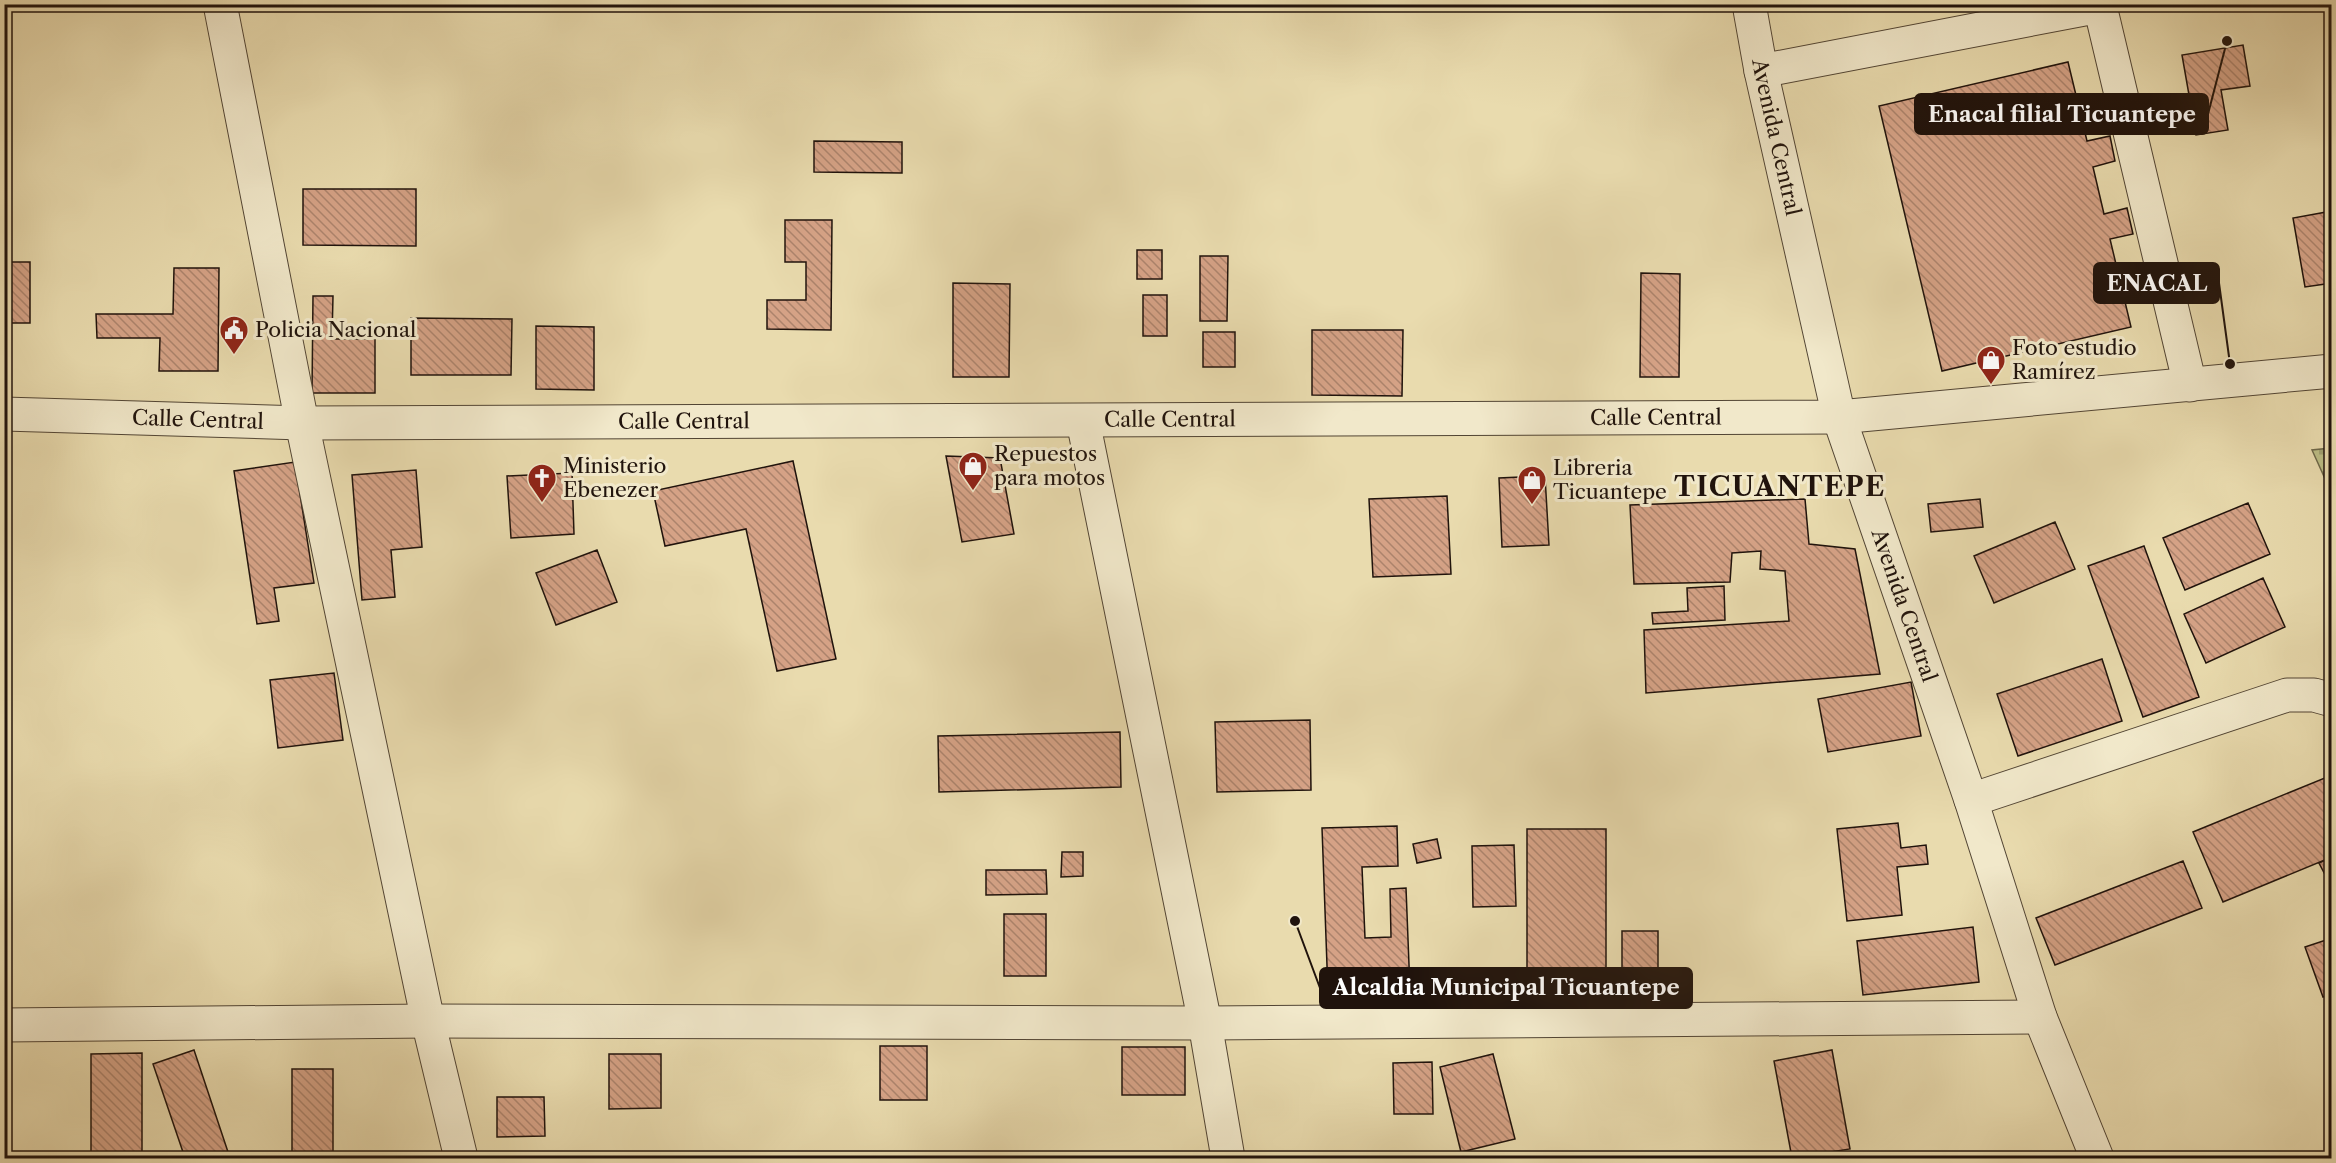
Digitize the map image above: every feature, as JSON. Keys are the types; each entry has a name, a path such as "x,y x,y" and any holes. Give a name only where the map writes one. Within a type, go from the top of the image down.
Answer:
{"street":[{"path":"220,4 302,423 428,1021 461,1158"},
{"name":"Avenida Central","path":"1749,4 1761,71 1839,417 1971,800 2040,1017 2097,1158"},
{"path":"1761,71 2100,6 2190,385"},
{"name":"Calle Central","path":"4,414 302,423 1839,417 2331,371"},
{"path":"1083,421 1205,1023 1228,1158"},
{"path":"1971,800 2287,695 2314,695 2331,700"},
{"path":"4,1025 428,1021 1205,1023 2040,1017"}],"green space":[{"path":"2332,448 2331,492 2312,450"}],"building":[{"path":"2243,45 2250,86 2221,90 2228,130 2196,135 2182,55"},
{"path":"2068,62 2087,141 2110,136 2115,161 2093,167 2104,214 2127,208 2133,234 2110,239 2131,327 1942,371 1879,106"},
{"path":"814,141 902,142 902,173 814,172"},
{"path":"303,189 416,189 416,246 303,245"},
{"path":"2332,211 2332,283 2305,287 2293,218"},
{"path":"785,220 832,220 831,330 767,329 767,300 806,300 806,262 785,262"},
{"path":"1137,250 1162,250 1162,279 1137,279"},
{"path":"1200,256 1228,256 1227,321 1200,321"},
{"path":"4,262 30,262 30,323 4,323"},
{"path":"174,268 219,268 218,371 159,371 160,338 97,338 96,314 173,314"},
{"path":"1641,273 1680,274 1679,377 1640,377"},
{"path":"953,283 1010,284 1009,377 953,377"},
{"path":"1143,295 1167,295 1167,336 1143,336"},
{"path":"313,296 333,296 332,339 375,339 375,393 312,393"},
{"path":"411,318 512,319 511,375 411,375"},
{"path":"536,326 594,327 594,390 536,389"},
{"path":"1312,330 1403,330 1402,396 1312,395"},
{"path":"1203,332 1235,332 1235,367 1203,367"},
{"path":"946,456 1000,458 1014,534 962,542"},
{"path":"793,461 836,659 777,671 746,529 665,546 653,491"},
{"path":"295,462 314,583 274,588 279,621 257,624 234,471"},
{"path":"416,470 422,547 391,550 395,597 362,600 352,475"},
{"path":"572,473 574,534 511,538 507,476"},
{"path":"1545,476 1549,545 1502,547 1499,478"},
{"path":"1447,496 1451,574 1373,577 1369,499"},
{"path":"1805,499 1809,544 1855,549 1880,674 1646,693 1644,630 1789,621 1785,571 1760,569 1761,551 1732,553 1730,582 1634,584 1630,505"},
{"path":"1980,499 1983,527 1931,532 1928,504"},
{"path":"2248,503 2270,554 2185,590 2163,538"},
{"path":"2055,522 2075,569 1994,603 1974,556"},
{"path":"2144,546 2199,697 2143,717 2088,566"},
{"path":"597,550 617,602 556,625 536,573"},
{"path":"2263,578 2285,627 2206,663 2184,614"},
{"path":"1724,586 1725,620 1653,624 1652,613 1688,611 1687,588"},
{"path":"2102,659 2122,721 2018,756 1997,694"},
{"path":"334,673 343,740 278,748 270,680"},
{"path":"1911,682 1921,736 1828,752 1818,699"},
{"path":"1310,720 1311,790 1217,792 1215,722"},
{"path":"1120,732 1121,787 939,792 938,736"},
{"path":"2332,775 2332,857 2223,902 2193,832"},
{"path":"1898,823 1901,848 1926,845 1928,864 1897,867 1902,915 1847,921 1837,829"},
{"path":"1397,826 1398,866 1362,867 1365,938 1391,937 1390,889 1406,888 1410,990 1328,993 1322,828"},
{"path":"1527,829 1606,829 1606,986 1527,986"},
{"path":"1437,839 1441,858 1417,863 1413,844"},
{"path":"1514,845 1516,906 1473,907 1472,846"},
{"path":"1062,852 1083,852 1083,876 1061,877"},
{"path":"2332,857 2332,888 2319,863"},
{"path":"2183,861 2202,908 2055,965 2036,918"},
{"path":"986,870 1046,870 1047,894 986,895"},
{"path":"1004,914 1046,914 1046,976 1004,976"},
{"path":"1973,927 1979,982 1863,995 1857,941"},
{"path":"1622,931 1658,931 1658,991 1622,991"},
{"path":"2332,938 2332,994 2323,997 2305,947"},
{"path":"880,1046 927,1046 927,1100 880,1100"},
{"path":"1122,1047 1185,1047 1185,1095 1122,1095"},
{"path":"194,1050 230,1158 185,1158 153,1064"},
{"path":"1832,1050 1850,1149 1792,1158 1774,1061"},
{"path":"142,1053 142,1153 91,1154 91,1054"},
{"path":"609,1054 661,1054 661,1108 609,1109"},
{"path":"1493,1054 1515,1139 1461,1152 1440,1067"},
{"path":"1432,1062 1433,1114 1394,1114 1393,1063"},
{"path":"292,1069 333,1069 333,1158 292,1158"},
{"path":"497,1097 544,1097 545,1136 497,1137"}],"place":[{"name":"Enacal filial Ticuantepe","path":"2227,41"},
{"name":"Policia Nacional","path":"234,356"},
{"name":"ENACAL","path":"2230,364"},
{"name":"Foto estudio Ramírez","path":"1991,386"},
{"name":"Repuestos para motos","path":"973,492"},
{"name":"Ministerio Ebenezer","path":"542,504"},
{"name":"Libreria Ticuantepe","path":"1532,506"},
{"name":"Alcaldia Municipal Ticuantepe","path":"1295,921"}],"district":[{"name":"TICUANTEPE","path":"1780,487"}]}
